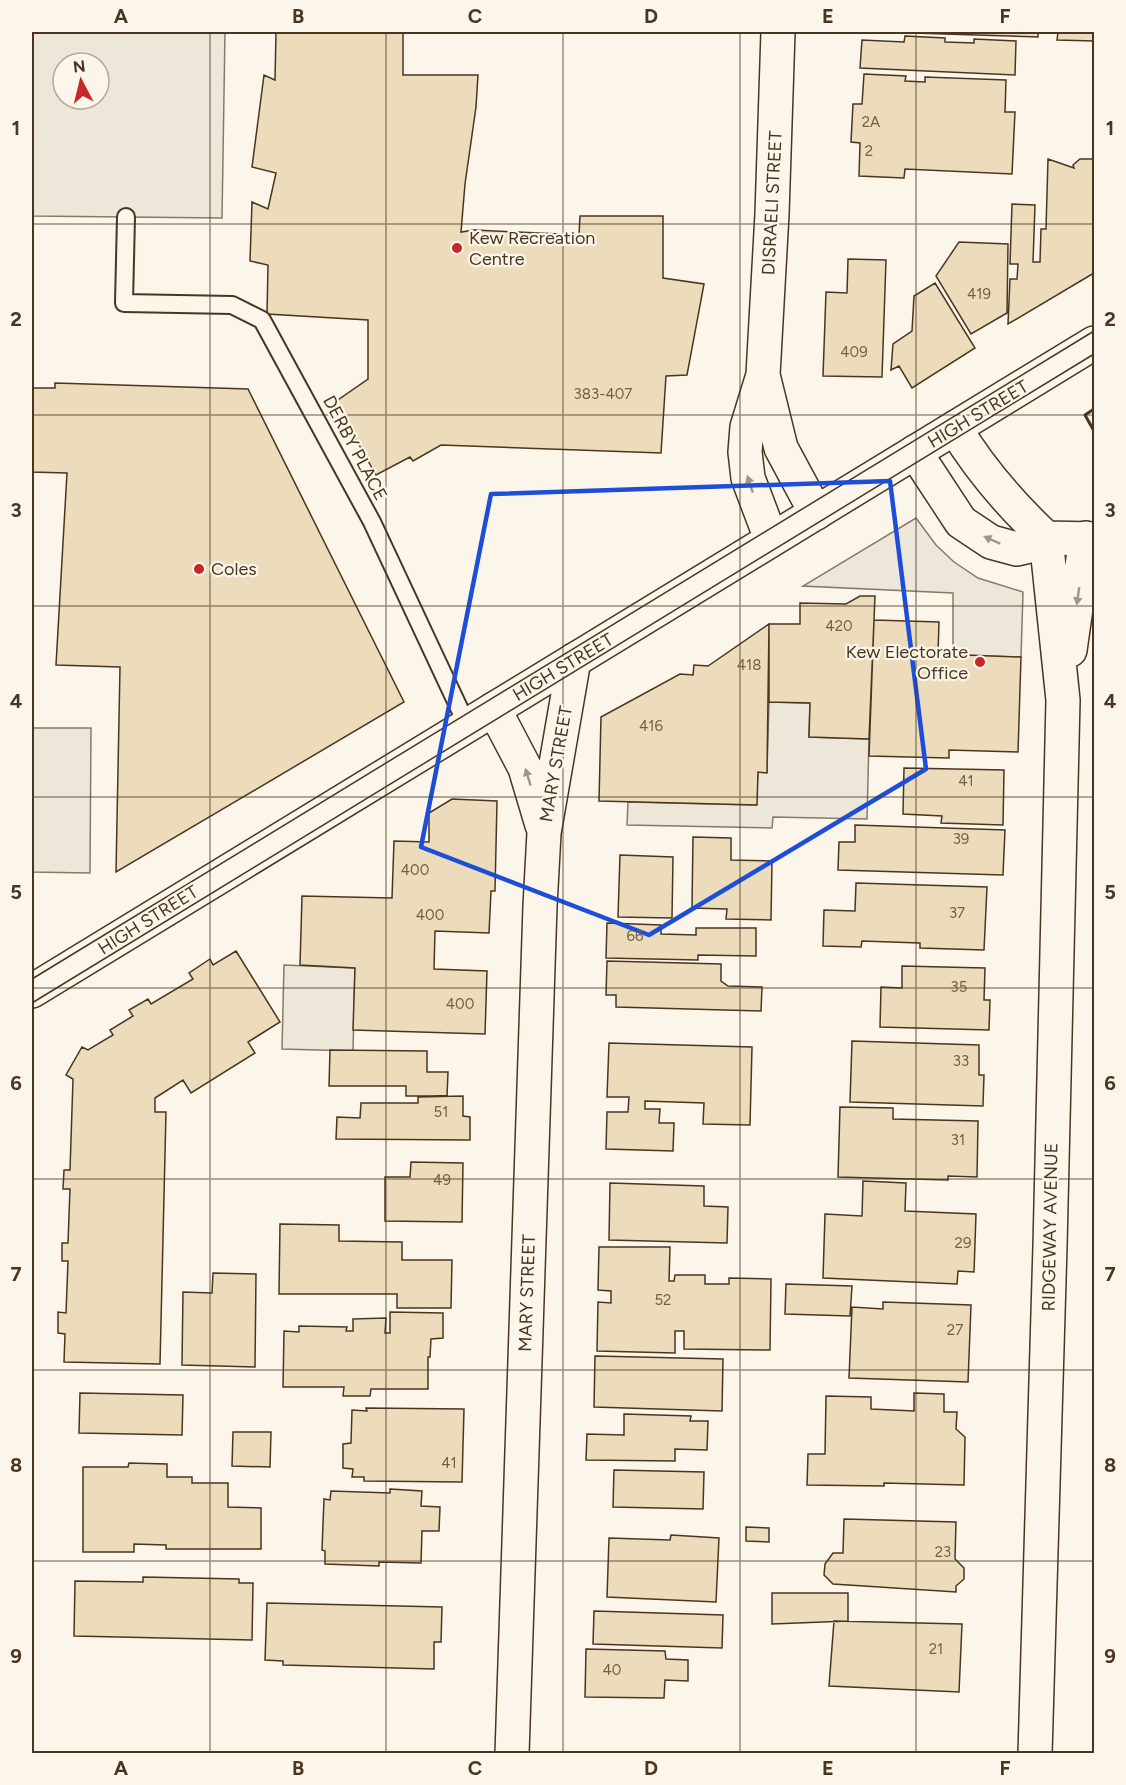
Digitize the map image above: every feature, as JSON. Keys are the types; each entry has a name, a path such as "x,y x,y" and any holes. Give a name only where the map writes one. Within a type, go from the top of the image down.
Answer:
{"street":[{"name":"DISRAELI STREET","path":"771,539 747,478 745,452 747,428 763,375 772,214 778,32"},
{"name":"HIGH STREET","path":"32,991 1095,343"},
{"name":"DISRAELI STREET","path":"763,375 782,448 816,513"},
{"path":"955,428 974,459 1046,538"},
{"path":"915,452 961,522 991,542 1017,549 1034,546 1046,538 1090,538"},
{"name":"RIDGEWAY AVENUE","path":"1035,1754 1050,1258 1063,700 1046,538"},
{"name":"RIDGEWAY AVENUE","path":"1063,700 1090,538"},
{"name":"MARY STREET","path":"512,1754 544,833 574,660"},
{"name":"MARY STREET","path":"480,717 525,768 544,833"}],"lane":[{"name":"DERBY PLACE","path":"126,217 124,303 232,304 262,320 480,717"}],"highlighted area":[{"path":"890,481 926,769 649,935 421,847 491,494"}],"shaded area":[{"path":"32,32 225,32 222,218 32,216"},
{"path":"916,518 936,545 954,562 978,578 1023,592 1021,657 953,655 953,593 803,586"},
{"path":"769,702 810,703 809,737 869,739 867,819 773,817 772,828 627,825 628,802 756,805 758,772 767,772"},
{"path":"32,728 91,728 90,873 32,872"},
{"path":"284,965 355,968 353,1051 282,1049"}],"building":[{"name":"Kew Recreation Centre","path":"276,32 403,32 403,75 478,75 461,232 474,230 579,235 580,216 663,216 663,278 704,284 687,375 666,376 661,453 441,445 413,461 410,457 376,475 335,402 368,379 368,320 267,314 268,265 250,261 252,202 268,209 276,173 252,167 264,75 275,80"},
{"path":"879,32 1038,32 1038,37"},
{"path":"1058,32 1094,32 1094,41 1057,40"},
{"path":"905,36 945,38 945,42 974,43 974,39 1016,41 1015,75 860,68 862,40 904,42"},
{"path":"864,74 906,76 905,81 925,82 925,77 1006,80 1005,112 1015,112 1012,174 905,169 904,178 859,176 860,143 851,142 853,104 862,104"},
{"path":"1048,159 1074,168 1073,165 1080,159 1094,159 1094,273 1008,324 1010,279 1017,279 1018,264 1010,264 1012,204 1035,205 1033,262 1040,262 1041,229 1046,229"},
{"path":"959,242 1008,244 1007,313 971,334 936,276"},
{"path":"848,259 886,260 882,377 823,376 826,292 847,293"},
{"path":"935,283 975,348 912,388 899,366 891,370 893,344 912,331 914,296"},
{"name":"Coles","path":"55,383 248,389 404,702 116,872 120,667 56,665 67,473 32,472 32,388 55,388"},
{"path":"860,596 875,596 869,739 809,737 810,703 769,702 769,624 800,624 800,603 846,604"},
{"path":"874,620 939,622 938,654 1021,657 1018,752 949,750 949,758 869,756"},
{"path":"769,624 767,773 758,772 757,805 599,801 601,717 680,674 693,675 694,665 708,666"},
{"path":"904,768 1004,770 1003,825 941,823 942,816 903,814"},
{"path":"452,799 497,801 495,891 491,891 489,933 435,931 434,969 487,971 485,1034 353,1030 355,968 300,965 302,896 392,898 394,841 429,842 429,813"},
{"path":"855,825 1005,830 1003,875 838,870 839,842 855,842"},
{"path":"693,837 731,838 731,860 772,861 771,920 726,919 727,909 692,908"},
{"path":"620,855 673,857 672,918 618,917"},
{"path":"856,883 987,887 984,950 920,948 920,943 862,941 861,947 823,946 824,910 855,911"},
{"path":"607,923 661,925 661,934 696,935 696,928 756,928 756,956 698,955 698,960 606,958"},
{"path":"236,951 280,1022 248,1042 255,1053 191,1093 183,1080 155,1098 155,1112 166,1112 160,1364 64,1362 65,1334 58,1333 58,1312 66,1313 68,1261 62,1261 62,1243 68,1243 70,1189 63,1189 64,1170 70,1170 73,1079 66,1075 82,1047 88,1050 113,1035 110,1030 133,1016 129,1010 148,999 151,1004 193,979 189,973 210,959 213,965"},
{"path":"607,961 721,964 721,981 728,986 762,987 761,1011 616,1007 616,995 606,995"},
{"path":"902,966 985,968 984,1000 990,1000 989,1030 880,1027 881,987 902,988"},
{"path":"852,1041 979,1045 979,1075 984,1075 983,1106 850,1102"},
{"path":"609,1043 752,1047 750,1125 703,1124 704,1103 645,1101 645,1109 660,1109 659,1123 674,1123 673,1151 606,1149 607,1112 628,1112 629,1097 607,1097"},
{"path":"330,1050 427,1051 427,1072 448,1072 447,1096 406,1096 406,1086 329,1086"},
{"path":"463,1096 463,1116 470,1117 470,1140 336,1139 337,1117 360,1118 361,1103 418,1103 418,1097"},
{"path":"840,1107 893,1108 893,1119 978,1121 977,1177 948,1176 948,1180 838,1177"},
{"path":"411,1162 463,1163 462,1222 385,1221 385,1177 410,1177"},
{"path":"863,1181 906,1183 905,1211 976,1214 974,1272 958,1271 957,1284 823,1278 825,1214 862,1216"},
{"path":"610,1183 704,1186 704,1206 728,1207 727,1243 609,1240"},
{"path":"280,1224 339,1225 339,1241 402,1242 402,1260 452,1260 451,1308 397,1308 397,1294 279,1294"},
{"path":"599,1247 670,1247 669,1281 674,1281 675,1275 705,1275 705,1284 729,1284 729,1278 771,1279 770,1350 684,1349 684,1331 675,1331 675,1353 597,1351 598,1302 611,1303 611,1291 598,1290"},
{"path":"213,1273 256,1274 255,1367 182,1365 183,1292 212,1293"},
{"path":"786,1284 852,1286 850,1316 785,1314"},
{"path":"883,1302 971,1305 968,1382 849,1378 852,1307 883,1309"},
{"path":"390,1312 443,1313 443,1338 431,1339 430,1357 428,1357 428,1389 371,1389 370,1396 343,1396 344,1387 283,1387 284,1331 299,1332 299,1326 347,1327 346,1331 353,1331 353,1319 386,1318 385,1333 390,1333"},
{"path":"595,1356 723,1359 722,1411 594,1407"},
{"path":"80,1393 183,1395 182,1435 79,1433"},
{"path":"914,1393 944,1394 944,1412 957,1412 956,1429 965,1437 964,1485 884,1483 884,1486 807,1485 808,1454 825,1454 826,1396 871,1397 871,1409 914,1411"},
{"path":"366,1408 464,1409 462,1482 364,1481 364,1477 352,1477 353,1469 343,1468 343,1444 351,1443 352,1410 367,1411"},
{"path":"624,1414 691,1416 690,1421 708,1421 707,1450 675,1449 675,1461 586,1460 587,1434 624,1435"},
{"path":"233,1432 271,1432 270,1467 232,1466"},
{"path":"129,1463 167,1464 167,1477 192,1477 192,1483 228,1483 228,1507 261,1508 261,1549 166,1549 166,1545 134,1544 134,1552 83,1552 83,1467 128,1467"},
{"path":"614,1470 704,1472 703,1509 613,1507"},
{"path":"390,1489 422,1491 421,1506 440,1507 439,1531 422,1531 421,1563 379,1562 379,1566 325,1564 325,1551 322,1550 324,1499 330,1500 331,1491 390,1493"},
{"path":"844,1519 956,1522 955,1559 964,1568 964,1579 956,1586 956,1592 833,1584 824,1575 825,1564 833,1553 843,1553"},
{"path":"746,1527 769,1528 769,1542 746,1541"},
{"path":"671,1535 719,1538 716,1602 607,1597 609,1538 670,1540"},
{"path":"143,1577 239,1579 239,1583 253,1583 252,1640 74,1636 75,1581 143,1582"},
{"path":"772,1593 848,1593 848,1621 772,1624"},
{"path":"267,1603 442,1607 441,1642 434,1642 434,1669 283,1665 283,1661 265,1660"},
{"path":"594,1611 723,1615 722,1648 593,1644"},
{"path":"834,1621 962,1624 959,1692 829,1686"},
{"path":"586,1649 665,1651 666,1659 688,1660 688,1681 665,1680 664,1698 585,1697"}],"tram line":[{"path":"32,979 1094,331"},
{"path":"32,1003 1094,354"}],"wall":[{"path":"1094,409 1085,415 1094,431"}],"place":[{"name":"Kew Recreation Centre","path":"457,248"},
{"name":"Coles","path":"199,569"},
{"name":"Kew Electorate Office","path":"980,662"}]}
